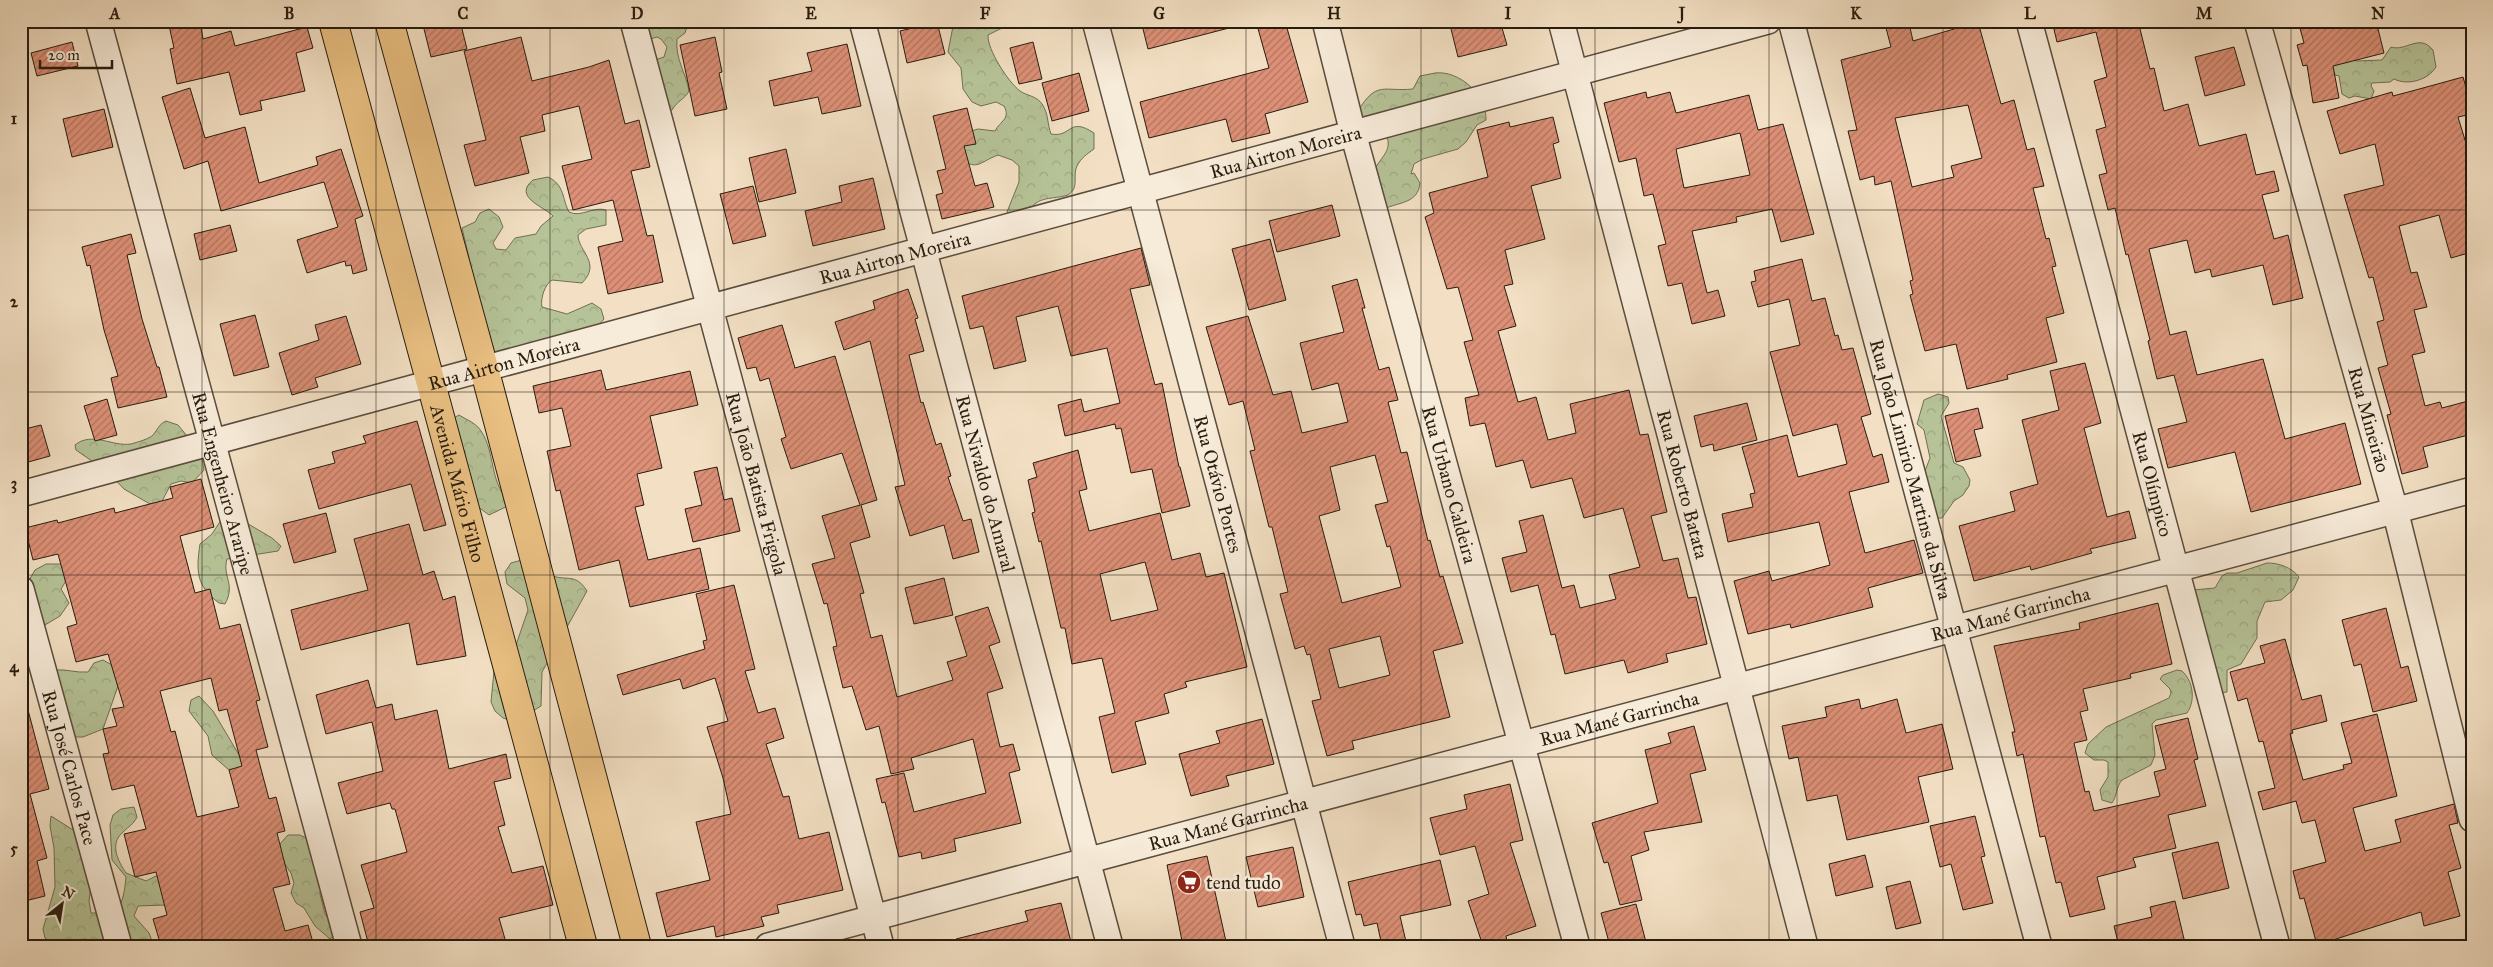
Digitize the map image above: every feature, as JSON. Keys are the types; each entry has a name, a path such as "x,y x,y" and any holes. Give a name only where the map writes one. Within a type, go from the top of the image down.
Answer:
{"main road":[{"name":"Avenida Mário Filho","path":"333,21 583,946"},
{"path":"389,21 484,368 637,946"}],"street":[{"name":"Rua Engenheiro Araripe","path":"98,21 349,946"},
{"name":"Rua João Batista Frigola","path":"633,21 881,946"},
{"name":"Rua Nivaldo do Amaral","path":"862,21 1110,946"},
{"name":"Rua Otávio Portes","path":"1095,21 1342,946"},
{"name":"Rua Urbano Caldeira","path":"1325,21 1353,133 1577,946"},
{"name":"Rua Roberto Batata","path":"1561,21 1805,946"},
{"name":"Rua Airton Moreira","path":"21,494 1768,21"},
{"name":"Rua João Limirio Martins da Silva","path":"1791,21 2039,946"},
{"name":"Rua Olímpico","path":"2029,21 2278,946"},
{"name":"Rua Mineirão","path":"2257,21 2395,510 2472,819"},
{"name":"Rua Mané Garrincha","path":"768,946 2472,490"},
{"name":"Rua José Carlos Pace","path":"21,589 118,946"}],"green space":[{"path":"637,21 689,21 685,33 677,39 677,46 689,91 672,110 667,111 655,60 664,57 667,47 657,37 647,40"},
{"path":"954,21 1016,21 988,35 991,48 1004,73 1015,87 1037,99 1042,104 1046,112 1051,134 1063,133 1075,127 1086,128 1094,133 1094,149 1084,156 1079,163 1076,170 1074,189 1068,195 1041,200 1028,212 1010,216 1007,212 1019,182 1019,166 1012,160 998,155 974,165 957,156 968,132 978,129 995,131 1006,117 1006,110 1004,106 996,102 981,106 972,102 963,89 961,68 948,52"},
{"path":"2313,25 2356,61 2382,60 2391,47 2397,48 2423,43 2433,50 2436,67 2423,78 2411,82 2394,79 2390,82 2372,83 2371,86 2374,91 2371,99 2355,96 2349,98 2342,94 2339,76 2330,77"},
{"path":"1435,73 1453,76 1470,86 1482,102 1486,120 1477,125 1466,142 1458,149 1423,159 1414,164 1411,174 1414,173 1420,183 1416,195 1407,201 1384,209 1375,169 1387,150 1387,137 1364,126 1358,111 1370,95 1376,91 1413,89 1420,76"},
{"path":"548,177 560,188 569,212 578,214 596,209 606,210 606,225 586,229 578,235 590,263 588,276 582,283 552,280 549,282 544,292 542,307 567,314 592,303 601,309 604,319 597,327 506,356 491,352 462,228 475,222 480,213 489,209 499,217 503,227 493,243 496,249 506,250 515,238 536,234 541,226 553,216 532,201 526,192 533,180"},
{"path":"1938,394 1948,397 1949,403 1941,416 1954,463 1963,467 1970,480 1969,486 1963,495 1954,501 1942,518 1937,518 1923,476 1930,458 1924,430 1917,424 1924,400"},
{"path":"459,415 474,424 481,431 489,449 496,479 505,497 512,504 489,515 473,503 464,461 465,451 456,445 452,419"},
{"path":"166,421 178,425 201,453 204,470 192,483 181,481 171,484 161,503 150,504 124,489 109,473 76,450 75,445 88,439 131,444 153,435 160,425"},
{"path":"233,515 272,538 281,546 278,551 227,559 226,571 229,591 225,604 219,603 211,597 202,584 199,577 198,562 200,544 212,534 223,517"},
{"path":"522,560 550,575 575,579 587,591 542,672 541,706 515,722 503,718 495,711 491,702 494,671 515,648 528,610 525,598 507,584 505,572 511,563"},
{"path":"2267,563 2284,566 2299,577 2293,590 2281,600 2265,602 2257,621 2257,638 2241,664 2227,670 2227,692 2218,693 2193,590 2215,588 2222,576 2227,573 2237,573"},
{"path":"46,564 65,564 72,571 61,589 69,603 60,616 45,625 40,623 24,589 35,570"},
{"path":"103,660 112,665 118,686 103,729 83,737 71,737 56,670 88,672 94,663"},
{"path":"2177,670 2182,671 2186,675 2191,685 2192,702 2190,708 2187,713 2156,720 2152,724 2155,755 2151,765 2122,780 2112,803 2102,800 2100,790 2108,777 2108,762 2094,760 2085,753 2088,744 2106,727 2169,698 2170,689 2160,679 2163,675"},
{"path":"199,696 213,711 245,765 239,774 229,770 212,755 208,736 189,711 191,700"},
{"path":"134,807 137,817 116,842 116,852 126,873 146,881 156,876 167,880 165,905 138,906 134,916 149,933 154,946 101,946 86,939 71,940 62,945 52,944 45,938 43,929 55,887 54,848 50,826 51,816 81,835 92,878 89,901 91,913 102,913 119,907 126,877 112,860 110,825 113,815 121,809"},
{"path":"288,835 300,835 310,840 322,883 320,894 325,914 338,932 330,939 315,926 304,908 296,903 291,893 294,883 291,873 278,854 280,844"}],"building":[{"path":"168,21 200,21 203,39 231,31 235,46 307,27 313,48 296,53 305,91 260,101 262,110 240,115 229,72 177,84 170,49 174,48"},
{"path":"422,21 460,21 467,49 431,57"},
{"path":"1141,21 1228,21 1229,28 1148,49"},
{"path":"1272,21 1285,21 1308,102 1265,114 1270,133 1232,142 1226,119 1149,138 1140,102 1269,68 1257,25"},
{"path":"1449,21 1500,21 1507,45 1458,57"},
{"path":"2052,21 2138,21 2150,69 2154,68 2164,111 2188,104 2199,146 2246,134 2256,175 2274,171 2279,191 2262,195 2274,239 2288,235 2303,298 2273,305 2263,265 2212,277 2210,269 2195,273 2187,240 2149,249 2170,335 2186,331 2197,375 2263,359 2285,439 2345,423 2361,484 2251,512 2235,452 2168,468 2158,429 2187,422 2174,375 2157,379 2148,341 2150,340 2115,208 2108,210 2099,175 2107,173 2096,130 2106,127 2094,81 2107,77 2096,32 2057,42"},
{"path":"2298,21 2376,21 2384,53 2333,66 2339,98 2313,103 2307,65 2303,66 2297,45 2304,43"},
{"path":"937,22 945,54 907,63 900,31"},
{"path":"1978,22 2001,104 2014,100 2027,150 2034,148 2044,186 2033,188 2046,239 2049,238 2056,266 2052,267 2064,313 2046,318 2057,362 2007,375 2008,379 1967,389 1956,344 1925,351 1910,295 1913,294 1910,281 1913,280 1891,181 1875,185 1874,176 1860,180 1848,131 1857,130 1841,60 1891,47 1886,28 1909,23 1913,41","holes":["1968,105 1982,158 1951,166 1954,177 1912,187 1895,118"]},
{"path":"521,37 532,81 609,60 625,124 639,120 650,167 631,171 647,236 653,235 663,282 608,294 598,247 623,241 613,200 573,210 562,166 592,159 579,106 542,115 545,131 520,137 529,173 475,186 464,145 486,140 464,51"},
{"path":"715,37 722,72 719,73 727,109 695,116 680,45"},
{"path":"72,42 78,66 37,76 31,53"},
{"path":"1033,42 1042,79 1019,84 1010,48"},
{"path":"847,44 861,106 822,114 818,97 774,106 769,81 812,71 807,53"},
{"path":"2234,47 2245,85 2205,96 2195,57"},
{"path":"1079,73 1089,111 1052,121 1042,83"},
{"path":"2463,77 2472,108 2472,114 2458,117 2472,163 2472,252 2451,258 2439,215 2399,226 2411,273 2417,272 2427,307 2414,310 2425,352 2412,355 2425,406 2440,402 2442,408 2472,400 2472,434 2423,447 2428,467 2402,474 2387,415 2391,414 2378,368 2388,365 2377,322 2384,320 2373,277 2369,278 2344,195 2384,185 2375,144 2340,154 2327,111 2392,92 2393,96"},
{"path":"190,88 205,138 245,127 259,183 318,165 316,157 341,149 363,216 355,219 367,270 353,274 351,265 346,266 345,261 307,273 297,240 338,227 324,182 221,211 208,161 184,169 162,97"},
{"path":"1646,92 1647,98 1670,92 1676,113 1749,95 1758,130 1783,124 1814,234 1781,242 1772,209 1736,217 1737,222 1692,231 1707,293 1718,290 1725,316 1692,324 1682,283 1668,286 1658,246 1666,244 1653,194 1644,196 1636,158 1619,162 1604,103","holes":["1740,133 1750,175 1684,188 1676,149"]},
{"path":"967,108 976,144 964,146 975,186 987,183 994,207 942,219 936,195 943,193 937,171 946,169 933,116"},
{"path":"104,109 113,147 72,157 63,119"},
{"path":"1553,117 1559,142 1553,144 1561,178 1531,186 1545,239 1505,250 1513,284 1504,286 1516,326 1498,331 1518,402 1536,397 1548,440 1576,433 1570,404 1629,390 1640,435 1648,434 1667,512 1651,516 1663,561 1678,558 1688,598 1696,597 1707,644 1666,654 1668,662 1628,673 1624,660 1565,674 1555,634 1551,635 1538,585 1511,592 1502,558 1527,552 1519,521 1543,515 1562,588 1574,585 1580,608 1616,599 1609,575 1640,567 1623,508 1584,518 1572,478 1531,488 1523,460 1496,467 1485,423 1470,426 1465,398 1479,395 1464,342 1473,340 1458,287 1447,289 1425,217 1434,213 1429,193 1488,177 1477,130 1509,122 1510,127"},
{"path":"786,149 796,193 759,202 749,158"},
{"path":"873,178 885,229 813,246 805,211 842,202 839,186"},
{"path":"753,186 766,236 733,244 720,194"},
{"path":"1332,205 1340,236 1277,252 1269,221"},
{"path":"230,225 237,251 200,260 194,234"},
{"path":"131,234 136,253 127,255 142,319 157,367 159,367 167,397 118,408 111,378 118,376 104,330 90,265 87,266 82,247"},
{"path":"1270,239 1286,300 1249,310 1232,249"},
{"path":"1141,248 1150,285 1130,289 1155,385 1162,383 1179,467 1190,506 1162,513 1152,469 1131,473 1121,428 1116,429 1115,424 1065,436 1058,405 1081,399 1084,412 1120,403 1107,348 1071,356 1058,306 1016,317 1026,361 994,369 983,326 970,329 962,296"},
{"path":"1802,259 1812,301 1825,298 1835,336 1838,335 1842,350 1853,348 1871,414 1861,417 1873,457 1882,454 1889,482 1849,492 1865,553 1914,540 1923,573 1868,588 1873,607 1791,628 1790,624 1748,634 1734,581 1769,571 1772,581 1830,565 1819,522 1728,542 1722,514 1753,507 1750,494 1755,493 1742,447 1787,435 1798,477 1847,464 1837,424 1793,436 1770,352 1800,345 1789,299 1758,307 1751,282 1756,281 1754,271"},
{"path":"1357,279 1365,308 1362,308 1379,370 1389,367 1398,400 1388,402 1401,453 1407,452 1428,541 1430,540 1440,577 1443,576 1463,643 1433,651 1450,717 1352,741 1354,749 1327,756 1312,701 1321,699 1310,654 1307,655 1304,646 1295,649 1280,594 1288,592 1250,451 1255,450 1243,401 1229,405 1206,327 1248,316 1273,395 1291,391 1302,433 1348,422 1338,383 1312,390 1300,343 1344,332 1332,286","holes":["1375,455 1388,502 1375,505 1387,547 1390,546 1401,587 1342,603 1319,516 1340,510 1330,467","1380,636 1390,675 1339,688 1329,649"]},
{"path":"908,289 918,318 915,319 924,351 909,355 921,403 923,402 936,445 941,443 951,476 948,477 963,521 971,519 979,552 953,559 944,525 910,536 895,487 905,485 870,341 844,350 835,322 875,309 873,301"},
{"path":"255,315 269,367 234,376 220,324"},
{"path":"346,316 361,364 315,378 318,387 292,395 279,353 319,340 315,325"},
{"path":"782,325 795,368 835,356 877,500 861,505 870,537 850,543 864,593 860,594 871,638 882,635 897,697 953,680 947,662 967,656 955,617 988,607 1000,642 989,646 1003,688 987,693 1000,747 1013,744 1020,770 1009,773 1021,823 954,839 956,851 922,859 921,852 899,857 885,802 882,803 876,779 904,773 914,812 986,793 973,739 911,758 914,769 891,774 879,726 866,730 852,686 843,688 833,647 837,646 827,603 824,604 812,564 835,558 822,516 860,505 842,453 791,469 781,439 786,437 769,378 760,381 756,367 747,369 738,338"},
{"path":"2085,363 2101,423 2084,428 2107,517 2129,511 2136,538 2090,549 2092,553 2031,570 2030,566 1974,581 1959,526 2015,511 2010,492 2038,484 2022,420 2059,410 2050,371"},
{"path":"601,370 606,390 690,371 698,405 650,416 662,468 637,474 644,505 635,507 648,560 700,548 709,589 630,607 619,560 579,570 560,490 556,491 547,451 571,446 562,408 539,413 533,386"},
{"path":"107,399 117,435 95,441 84,406"},
{"path":"1747,403 1757,440 1714,451 1713,444 1701,447 1694,416"},
{"path":"1978,408 1983,428 1974,430 1981,456 1956,462 1945,416"},
{"path":"417,421 446,525 424,531 411,484 319,509 308,470 335,463 332,452 366,443 363,436"},
{"path":"41,425 50,456 21,464 21,430"},
{"path":"1078,450 1087,489 1079,491 1089,531 1160,513 1172,560 1200,553 1206,577 1224,573 1247,667 1185,682 1187,687 1164,694 1169,713 1135,722 1146,764 1112,773 1099,717 1115,713 1102,658 1072,664 1065,628 1061,628 1041,541 1039,542 1032,513 1035,512 1028,480 1037,477 1033,463","holes":["1145,562 1158,610 1111,621 1100,574"]},
{"path":"717,467 724,500 732,498 740,531 693,542 685,509 702,505 694,472"},
{"path":"201,479 214,527 180,536 195,593 210,589 220,629 240,624 260,700 256,701 268,747 256,750 269,799 276,797 285,831 277,833 290,884 273,888 285,931 308,925 314,946 161,946 153,919 167,915 156,872 135,877 124,834 146,829 134,785 112,790 103,754 109,753 103,729 117,726 112,709 124,707 108,654 76,662 67,627 77,624 58,554 33,560 25,528 57,520 58,523 114,508 115,513 173,498 170,487","holes":["211,678 219,711 227,709 242,766 229,770 239,807 197,817 175,731 171,732 160,691"]},
{"path":"326,513 336,552 294,563 283,524"},
{"path":"409,524 423,575 434,571 443,600 455,596 466,656 417,665 409,623 301,650 291,610 368,590 354,539"},
{"path":"944,578 953,615 914,624 905,588"},
{"path":"734,585 755,669 745,671 758,713 775,708 784,738 766,744 783,797 789,796 799,839 829,832 843,890 777,905 779,913 761,917 764,926 716,937 714,926 667,937 656,893 710,880 696,822 731,814 723,778 707,727 728,721 715,678 683,689 680,679 623,695 617,675 705,649 703,641 707,640 696,594"},
{"path":"2158,603 2172,664 2130,674 2131,678 2083,689 2088,710 2080,712 2087,740 2074,743 2085,792 2089,791 2094,811 2160,796 2154,772 2166,769 2155,726 2188,718 2198,759 2194,760 2206,806 2168,815 2176,848 2133,858 2136,867 2097,877 2105,909 2070,917 2061,882 2056,883 2045,836 2040,837 2023,754 2017,756 2012,732 2015,732 1994,646 2080,629 2079,623"},
{"path":"2386,608 2401,668 2408,666 2417,701 2373,712 2361,664 2354,666 2342,620"},
{"path":"2285,639 2302,700 2321,695 2327,721 2292,730 2293,733 2290,734 2303,780 2344,769 2343,765 2352,763 2341,723 2377,714 2397,796 2353,808 2365,851 2401,842 2395,820 2454,804 2458,823 2449,825 2461,868 2448,872 2460,916 2424,926 2421,912 2317,945 2304,898 2300,899 2293,871 2326,862 2315,820 2302,823 2296,801 2263,810 2258,792 2275,788 2263,741 2259,742 2247,698 2238,701 2230,672 2265,663 2260,646"},
{"path":"368,680 376,708 392,704 395,720 437,710 449,769 506,754 511,778 494,782 505,825 498,827 512,873 543,866 553,905 499,918 507,946 369,946 360,912 374,908 361,865 407,852 395,809 392,809 390,803 347,814 338,783 383,771 372,722 326,734 316,695"},
{"path":"1859,699 1861,709 1897,699 1906,733 1942,724 1953,769 1918,777 1929,822 1847,840 1837,795 1807,801 1798,757 1789,759 1782,726 1827,717 1825,707"},
{"path":"28,710 49,789 30,794 47,858 37,861 45,896 21,902 21,711"},
{"path":"1262,719 1274,764 1226,776 1229,786 1191,796 1179,754 1220,743 1216,731"},
{"path":"1694,726 1706,770 1690,774 1702,822 1644,832 1649,850 1631,856 1642,900 1620,905 1608,862 1604,863 1592,823 1658,803 1645,750 1671,743 1668,733"},
{"path":"1510,784 1523,840 1510,843 1536,926 1506,936 1508,946 1483,946 1468,901 1489,894 1475,846 1440,855 1430,818 1467,809 1464,795"},
{"path":"1975,816 1985,856 1981,857 1993,903 1963,910 1951,864 1940,867 1930,826"},
{"path":"2218,842 2229,888 2183,899 2172,853"},
{"path":"1293,847 1304,897 1258,907 1246,857"},
{"path":"1865,855 1873,887 1836,896 1829,864"},
{"path":"1207,856 1227,946 1183,946 1167,865"},
{"path":"1440,860 1451,905 1400,916 1407,946 1382,946 1377,923 1364,926 1361,914 1356,915 1348,882"},
{"path":"1910,881 1921,923 1896,929 1886,887"},
{"path":"2175,901 2185,943 2172,946 2119,946 2114,926 2152,917 2150,907"},
{"path":"1061,903 1072,946 957,946 956,939 1028,921 1025,911"},
{"path":"1636,904 1647,946 1610,946 1601,913"}],"place":[{"name":"tend tudo","path":"1189,882"}]}
